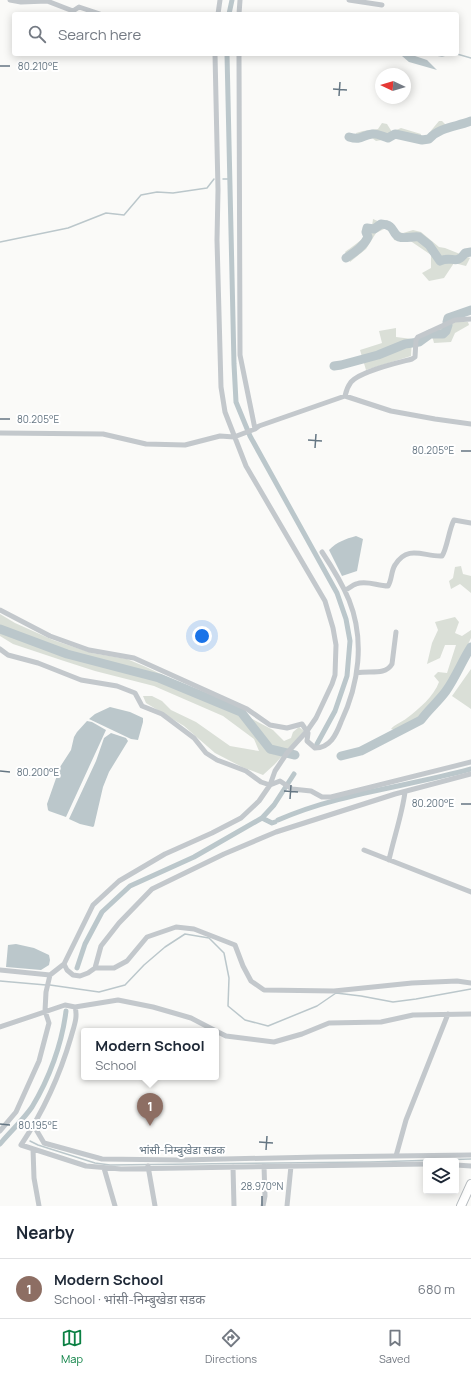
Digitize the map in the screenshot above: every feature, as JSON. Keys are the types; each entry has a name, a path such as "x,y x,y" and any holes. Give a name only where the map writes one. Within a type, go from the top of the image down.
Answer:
{"main road":[{"path":"461,1206 471,1184"}],"street":[{"path":"10,0 21,2 47,1 73,11 79,7 94,12"},
{"path":"218,12 220,0"},
{"path":"239,12 240,0"},
{"path":"348,0 382,5"},
{"path":"0,1131 16,1112 39,1061 49,1023 45,1011 46,992 50,975 64,964 93,905 120,881 165,854 241,818 259,801 270,785 275,771 286,753 307,731 316,718 332,684 335,674 336,645 333,628 325,601 246,466 236,436 225,412 221,386 215,56"},
{"path":"239,56 240,355 255,430"},
{"path":"345,396 350,383 355,378 415,357 416,342 418,337 455,320 471,319"},
{"path":"0,433 103,434 146,444 186,444 220,436 236,436 255,430 259,426 345,396 391,411 471,424"},
{"path":"345,590 354,585 369,582 388,586 394,566 407,554 413,552 442,556 444,554 448,536 454,520 471,523"},
{"path":"0,610 50,636 82,647 134,658 247,709 270,725 287,728 302,724 307,731 307,741 315,748 322,748 332,740 348,707 357,673 359,648 356,625 350,602 345,590 322,552"},
{"path":"357,673 382,671 389,668 392,664 396,632"},
{"path":"0,649 8,655 38,663 81,680 117,686 135,693 142,706 162,714 194,738 206,753 217,760 246,770 261,782 270,785 280,781 290,788 311,791 322,797 331,797 471,762"},
{"path":"95,968 101,946 119,923 152,889 224,854 276,832 405,792 471,774"},
{"path":"389,860 394,837 402,813 405,792"},
{"path":"364,850 471,892"},
{"path":"64,964 67,970 73,975 80,976 95,968 114,968 127,961 147,937 176,927 194,930 235,945 242,966 251,981 264,990 334,991 412,983 457,981 471,983"},
{"path":"0,970 50,975"},
{"path":"0,1027 66,1005 75,1007 118,1000 153,1007 191,1018 210,1028"},
{"path":"75,1007 77,1015 56,1081 34,1126 21,1145 86,1166 121,1169 148,1167 423,1164"},
{"path":"396,1156 406,1120 448,1014"},
{"path":"219,1032 226,1036 274,1042 302,1034 329,1023 381,1022 413,1015 471,1014"},
{"name":"भांसी-निम्बुखेडा सडक","path":"34,1126 44,1143 102,1159 181,1160 471,1155"},
{"path":"33,1149 34,1178 39,1206"},
{"path":"148,1160 155,1206"},
{"path":"459,1165 471,1166"},
{"path":"263,1206 264,1166"},
{"path":"286,1206 290,1166"},
{"path":"233,1167 234,1206"},
{"path":"104,1168 115,1206"}],"shaded area":[{"path":"402,56 415,56 427,60 437,70 409,62"},
{"path":"439,121 442,121 447,126 447,129 428,141 429,133"},
{"path":"382,123 387,124 392,132 401,128 421,134 420,141 397,135 376,141 372,138 358,141 356,133 378,129"},
{"path":"373,219 380,222 387,220 399,232 403,233 413,230 421,232 439,247 470,258 466,266 454,263 444,278 429,281 422,273 431,268 431,255 409,240 394,240 392,231 386,228 376,233 366,249 350,262 345,252 367,234 372,225"},
{"path":"455,321 468,322 469,325 455,333 451,342 434,343 431,332"},
{"path":"396,328 396,337 412,339 411,356 366,370 360,350 382,343 379,331"},
{"path":"356,536 363,539 357,571 342,576 329,550 341,541"},
{"path":"461,566 463,574 471,576 471,593 460,584 451,589 449,581 453,578 455,567"},
{"path":"0,614 15,623 53,640 92,653 127,659 146,667 220,702 273,730 284,741 291,738 293,732 299,727 304,731 275,764 263,775 242,767 215,753 184,726 146,703 143,696 152,696 162,701 171,710 196,722 230,746 259,751 254,739 223,716 154,686 95,671 13,644 0,636"},
{"path":"455,617 459,622 455,633 462,636 471,630 471,638 443,696 433,711 397,731 391,729 412,714 430,697 439,682 434,676 438,672 447,673 456,645 445,645 440,658 427,664 432,643 438,630 435,622"},
{"path":"471,669 471,709 452,696"},
{"path":"110,707 130,712 143,718 138,740 131,739 89,719 95,714"},
{"path":"87,721 92,722 106,730 66,817 49,811 47,804 60,767 71,750 74,737"},
{"path":"111,733 126,738 128,741 109,772 103,787 94,826 80,824 69,819 96,761 104,738"},
{"path":"16,944 34,948 49,955 49,965 41,970 6,967 8,945"}],"waterway":[{"path":"229,12 232,0"},
{"path":"459,55 471,58"},
{"path":"227,56 236,402 250,436 337,593 346,619 350,641 347,676 335,711 317,744"},
{"path":"349,137 359,138 374,134 388,138 395,134 422,140 429,139 433,135 443,130 471,121"},
{"path":"0,242 68,228 106,213 124,215 141,195 157,192 173,193 207,188 214,179"},
{"path":"223,179 230,179"},
{"path":"346,258 359,249 364,243 368,237 366,232 367,228 374,229 381,224 391,227 399,237 419,237 429,245 440,261 444,259 456,260 462,257 465,253 471,252"},
{"path":"447,322 448,318 471,310"},
{"path":"334,366 378,355 405,344 419,342 430,334 443,334 448,325"},
{"path":"0,629 67,654 159,678 241,712 270,749 295,755"},
{"path":"341,756 361,751 421,720 446,691 471,647"},
{"path":"278,820 325,803 471,769"},
{"path":"77,968 85,944 102,912 130,886 194,857 262,818 274,805 294,774"},
{"path":"262,818 272,823 275,822"},
{"path":"50,985 99,992 125,985 144,965 165,947 185,934 209,938 224,953 229,978 228,1006 245,1020 268,1026 317,1006 336,993 393,1002 471,989"},
{"path":"0,981 46,985"},
{"path":"0,1144 32,1107 44,1085 58,1048 66,1011"},
{"path":"18,1124 24,1129"},
{"path":"30,1141 38,1145 95,1163 110,1165 370,1162 471,1159"}],"place":[{"name":"Modern School","path":"150,1126"}]}
